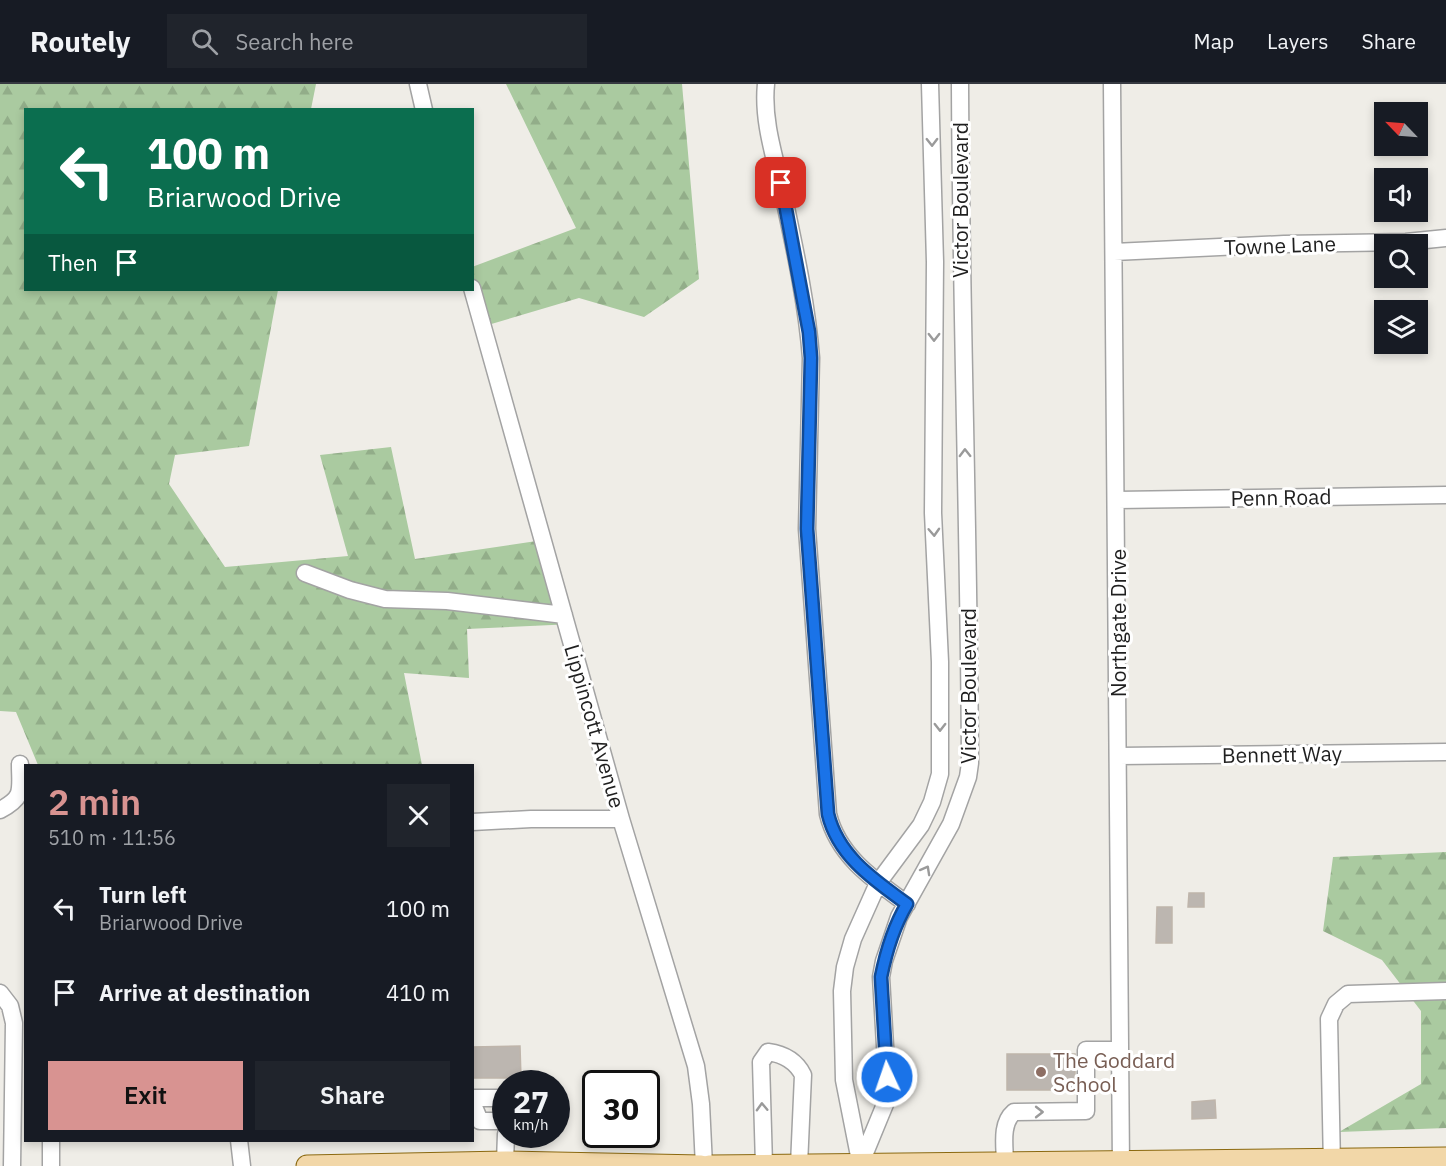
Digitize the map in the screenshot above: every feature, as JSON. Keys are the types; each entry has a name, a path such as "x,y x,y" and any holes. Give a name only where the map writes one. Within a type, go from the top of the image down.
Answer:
{"main road":[{"path":"709,1166 1333,1162 1446,1158"},
{"path":"307,1166 505,1162 702,1166"}],"street":[{"path":"418,84 424,108"},
{"path":"766,84 769,129 809,332 811,358 807,529 828,814 832,831 850,857 878,883 907,904"},
{"name":"Victor Boulevard","path":"860,1165 844,1080 842,991 845,967 853,939 878,883 921,825 932,802 940,774 940,662 933,513 935,262 930,84"},
{"name":"Victor Boulevard","path":"860,1165 888,1097 881,977 884,961 899,917 951,824 968,777 970,763 961,288 960,84"},
{"name":"Northgate Drive","path":"1113,84 1121,1164"},
{"name":"Towne Lane","path":"1114,252 1284,244 1406,242 1446,238"},
{"name":"Lippincott Avenue","path":"473,291 621,819 696,1066 701,1104 702,1166"},
{"name":"Penn Road","path":"1117,500 1446,495"},
{"path":"305,573 350,590 385,599 447,601 564,615"},
{"name":"Bennett Way","path":"1119,756 1446,752"},
{"path":"0,810 15,803 20,790 20,764"},
{"path":"474,822 621,819"},
{"path":"1333,1162 1329,1019 1336,1004 1348,993 1446,991"},
{"path":"0,993 10,1006 15,1023 12,1166"},
{"path":"1005,1163 1005,1126 1012,1113 1086,1111 1086,1050 1120,1050"},
{"path":"764,1165 761,1062 768,1052 786,1057 799,1066 803,1075 800,1165"},
{"path":"474,1100 492,1099"},
{"path":"474,1105 480,1120 492,1120"},
{"path":"51,1142 51,1166"},
{"path":"239,1142 242,1166"},
{"path":"505,1162 506,1148"}],"green space":[{"path":"0,84 316,84 311,108 24,108 24,291 278,291 249,446 175,455 169,484 225,567 348,556 320,455 391,447 415,559 550,539 574,624 467,629 469,678 404,673 422,764 38,764 16,712 0,711"},
{"path":"506,84 682,84 699,279 644,317 579,298 488,325 474,282 474,266 576,228"},
{"path":"1446,852 1446,1128 1339,1132 1421,1084 1421,1011 1382,960 1323,931 1333,857"}],"building":[{"path":"1189,893 1204,893 1204,907 1188,907"},
{"path":"1157,907 1172,907 1172,943 1156,943"},
{"path":"520,1046 521,1070 492,1070 492,1078 474,1078 474,1047"},
{"name":"The Goddard School","path":"1007,1054 1075,1054 1075,1090 1007,1090"},
{"path":"1215,1100 1216,1118 1192,1119 1192,1102"}],"place":[{"name":"The Goddard School","path":"1041,1072"}],"route":[{"path":"781,183 809,332 811,358 807,529 828,814 832,831 850,857 878,883 907,904 899,917 881,977 887,1077"}]}
